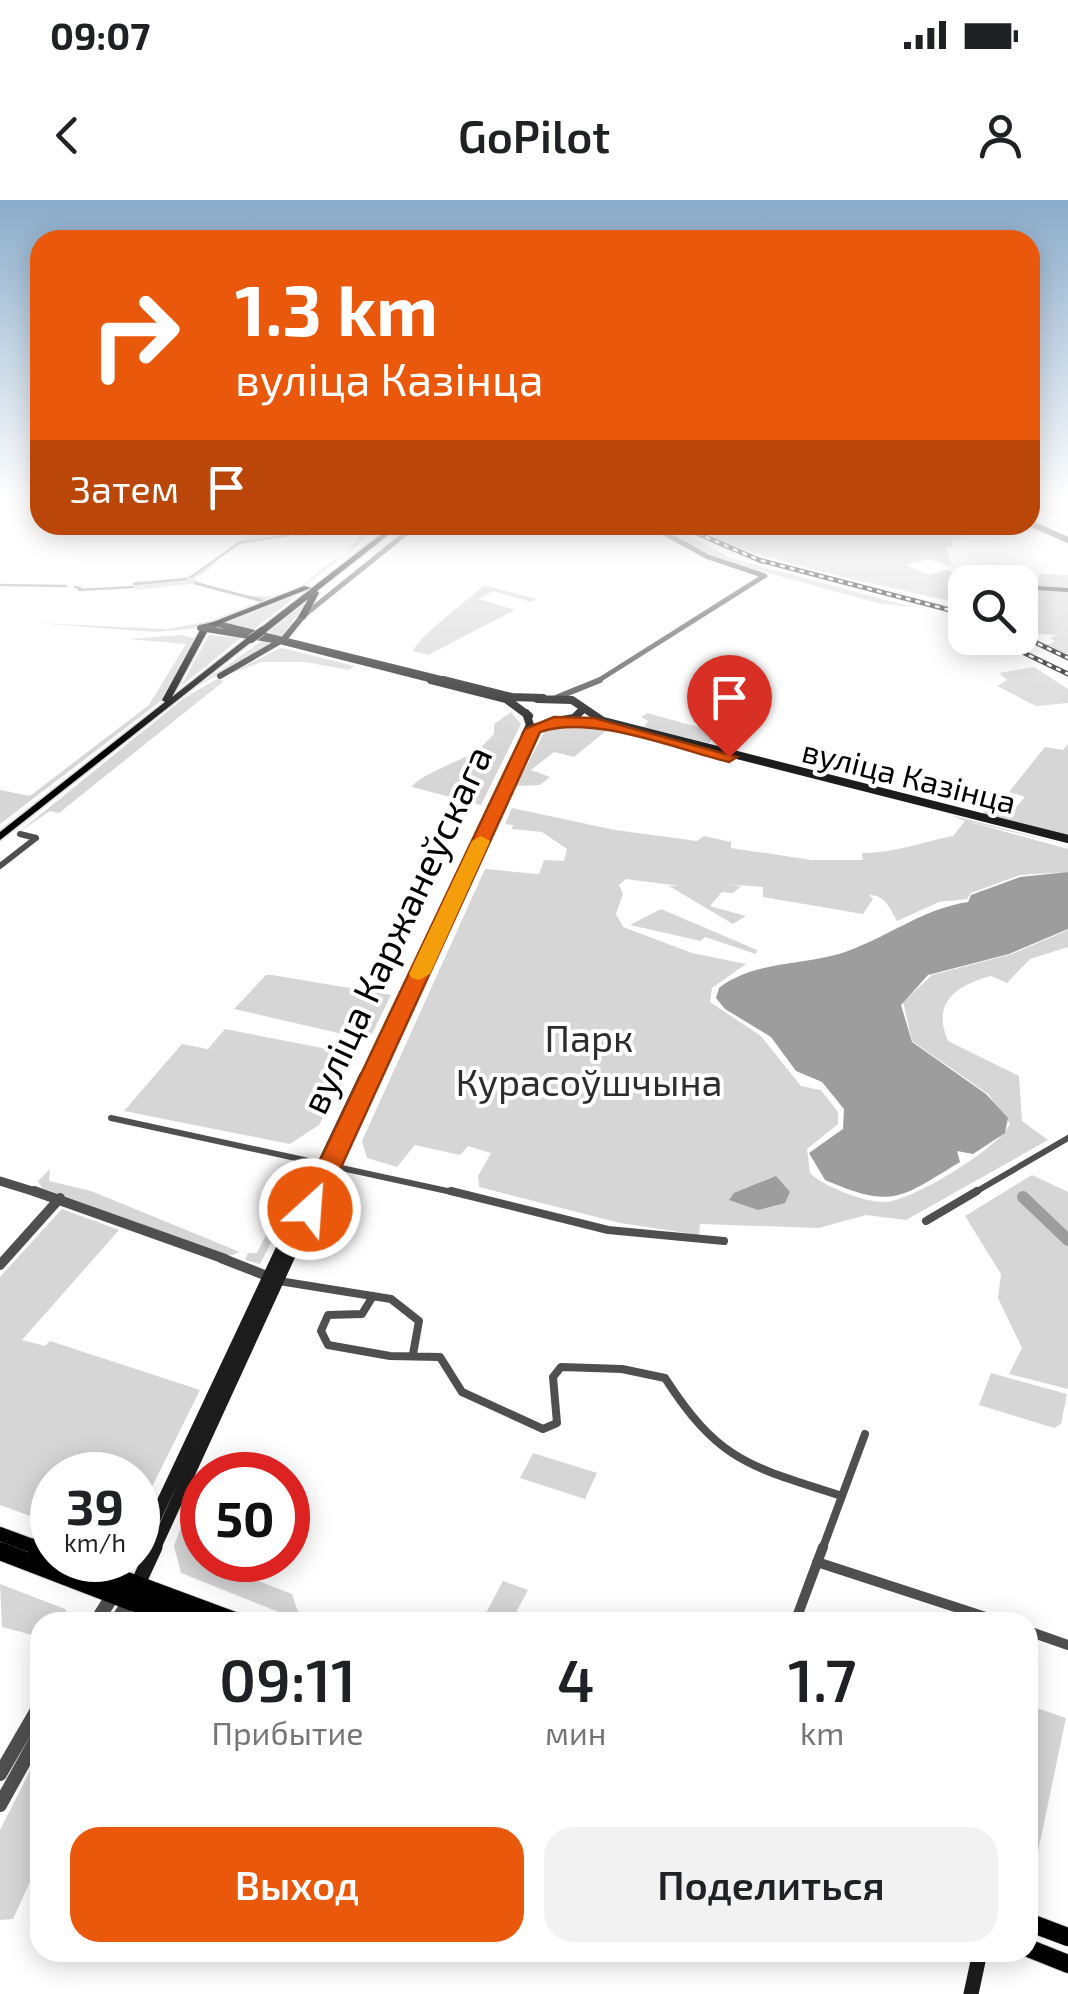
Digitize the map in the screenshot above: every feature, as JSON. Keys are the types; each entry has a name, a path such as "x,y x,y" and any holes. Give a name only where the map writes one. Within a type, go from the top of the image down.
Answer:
{"highway":[{"path":"0,838 317,585"},
{"path":"218,628 317,585"},
{"path":"305,598 322,603"},
{"path":"302,617 305,598"},
{"path":"168,702 203,632"},
{"path":"168,702 220,676"}],"main road":[{"path":"220,676 284,642 302,617"},
{"path":"203,632 201,627 218,628 512,697 558,697"},
{"path":"284,642 506,699 525,713"},
{"name":"вуліца Казінца","path":"558,697 603,721 859,788"},
{"path":"525,713 526,704 543,698"},
{"name":"вуліца Каржанеўскага","path":"160,1519 531,732 578,716 581,706"},
{"name":"вуліца Казінца","path":"525,713 558,722 600,724 1065,840"},
{"name":"вуліца Каржанеўскага","path":"494,807 529,726 525,713"},
{"name":"вуліца Каржанеўскага","path":"160,1509 274,1279"},
{"path":"0,1534 30,1545"},
{"path":"0,1552 158,1612"},
{"path":"130,1582 210,1612"},
{"name":"вуліца Каржанеўскага","path":"121,1598 130,1582"},
{"path":"1038,1926 1068,1937"},
{"path":"1038,1952 1068,1964"},
{"path":"971,1994 978,1962"}],"street":[{"path":"302,617 345,584"},
{"path":"558,697 578,692 727,605 755,584"},
{"path":"581,706 580,694 728,606 755,584"},
{"path":"1038,588 1068,590"},
{"path":"0,866 36,838 11,826"},
{"path":"111,1118 328,1162 608,1230 724,1241"},
{"path":"926,1220 1068,1138"},
{"path":"0,1181 74,1202 274,1279 391,1299 417,1316 413,1354"},
{"path":"0,1265 60,1198"},
{"path":"373,1296 362,1314 328,1315 322,1338 334,1349 440,1357 462,1392 543,1429 556,1423 553,1377 561,1367 656,1374 670,1382 696,1426 730,1454 755,1468 842,1496"},
{"path":"799,1612 865,1434"},
{"path":"817,1562 970,1612"},
{"path":"106,1612 121,1598"},
{"path":"118,1612 121,1598"},
{"path":"1038,1634 1068,1644"},
{"path":"0,1805 30,1727"},
{"path":"0,1774 30,1744"}],"green space":[{"path":"135,584 205,584 242,594 270,596 292,592 307,584 297,591 190,629 155,632 35,623 167,629 206,622 259,602 192,584 135,590"},
{"path":"807,584 826,584 912,607 881,604"},
{"path":"874,584 948,584 948,601"},
{"path":"1038,584 1068,584 1068,589 1064,589 1068,592 1068,656 1045,645 1055,642 1050,638 1056,635 1038,634"},
{"path":"484,585 536,599 531,602 493,591 479,599 515,610 428,655 413,651 434,628"},
{"path":"298,595 254,629 247,629 271,634 268,631 307,600 283,636 238,630 223,623"},
{"path":"181,635 197,639 170,694 0,824 0,790 30,796 149,705 186,644 128,639"},
{"path":"209,635 241,638 181,686"},
{"path":"253,639 271,640 274,642 198,686 263,640"},
{"path":"281,648 354,666 349,670 305,662 261,662 224,676"},
{"path":"1034,667 1068,689 1068,703 1036,706 997,686 1007,680 999,673"},
{"path":"217,679 224,681 59,813 50,811 19,832 184,698"},
{"path":"511,712 521,724 481,805 412,787 431,773 477,751 494,734 494,724"},
{"path":"647,713 718,735 708,743 644,727 648,721 641,717"},
{"path":"585,726 606,731 574,757 554,752 531,770 550,777 540,785 516,786 546,729"},
{"path":"1068,744 1068,837 982,814 988,808 988,815 993,809 1011,813 1025,797 1009,792 1045,747 1063,750"},
{"name":"Парк Курасоўшчына","path":"512,808 615,830 697,841 704,836 731,842 731,848 812,860 863,860 862,853 953,836 965,821 950,815 1068,845 966,821 1068,849 1068,872 1020,875 971,893 967,899 939,902 897,921 880,897 869,895 873,899 863,914 763,897 763,887 726,884 741,886 733,893 722,892 710,906 746,916 733,924 669,886 680,886 626,879 619,885 623,894 616,914 623,927 692,953 746,964 712,988 710,1002 761,1036 801,1086 821,1090 838,1112 838,1124 807,1149 810,1173 845,1193 884,1202 914,1193 953,1172 989,1146 1010,1124 988,1094 912,1041 903,1002 932,975 1012,954 1068,930 1068,947 1030,959 1007,983 991,976 968,984 950,997 943,1016 948,1041 1019,1076 1022,1121 1048,1140 906,1220 866,1215 819,1228 700,1224 699,1235 620,1223 479,1187 478,1176 491,1153 468,1146 460,1155 415,1145 397,1167 367,1158 362,1141 485,869 539,874 544,860 564,861 567,849 542,832 512,829 513,825 505,824"},
{"path":"661,909 757,950 756,954 705,937 701,941 630,925"},
{"path":"266,975 391,995 369,1040 234,1009"},
{"path":"225,1029 353,1054 322,1100 327,1110 319,1125 290,1144 124,1111 182,1044 208,1049"},
{"path":"298,1161 312,1164 260,1264 245,1260 248,1253 257,1253 279,1209 273,1204 289,1170 298,1168 291,1166"},
{"path":"50,1169 49,1181 91,1191 240,1252 229,1256 42,1188 38,1181"},
{"path":"1032,1175 1068,1192 1068,1389 1009,1374 1022,1348 998,1298 1001,1274 965,1216"},
{"path":"62,1209 119,1230 22,1340 45,1346 50,1341 200,1390 160,1471 160,1452 30,1452 30,1516 0,1505 0,1277"},
{"path":"991,1373 1067,1394 1061,1424 1054,1428 979,1405"},
{"path":"533,1453 597,1473 585,1499 520,1478"},
{"path":"180,1530 180,1569 174,1546"},
{"path":"503,1581 528,1590 516,1612 487,1612"},
{"path":"204,1582 261,1582 292,1594 298,1612 278,1612"},
{"path":"0,1584 66,1612 30,1612 30,1634 2,1627"},
{"path":"1038,1708 1066,1718 1038,1852"},
{"path":"30,1771 30,1882 13,1919 0,1920 0,1830"}],"shaded area":[{"path":"1068,872 1068,929 1009,954 928,975 901,1005 912,1042 986,1094 1008,1118 1005,1133 973,1154 957,1151 960,1162 923,1185 895,1196 866,1195 825,1180 809,1153 843,1129 844,1109 822,1082 796,1071 771,1037 725,1009 716,998 719,988 746,973 856,948 1020,877"},
{"path":"776,1176 790,1192 785,1203 758,1210 729,1200 734,1193"}],"waterway":[{"path":"198,584 263,601"},
{"path":"0,585 66,586"},
{"path":"75,587 80,588"},
{"path":"79,590 133,587"},
{"path":"1023,1197 1068,1240"}],"railway":[{"path":"849,584 948,610"},
{"path":"1038,644 1068,658"},
{"path":"1028,655 1068,674"}],"slow traffic":[{"path":"419,974 481,841"}],"route":[{"path":"310,1209 534,729 554,722 594,723 729,757"}]}
